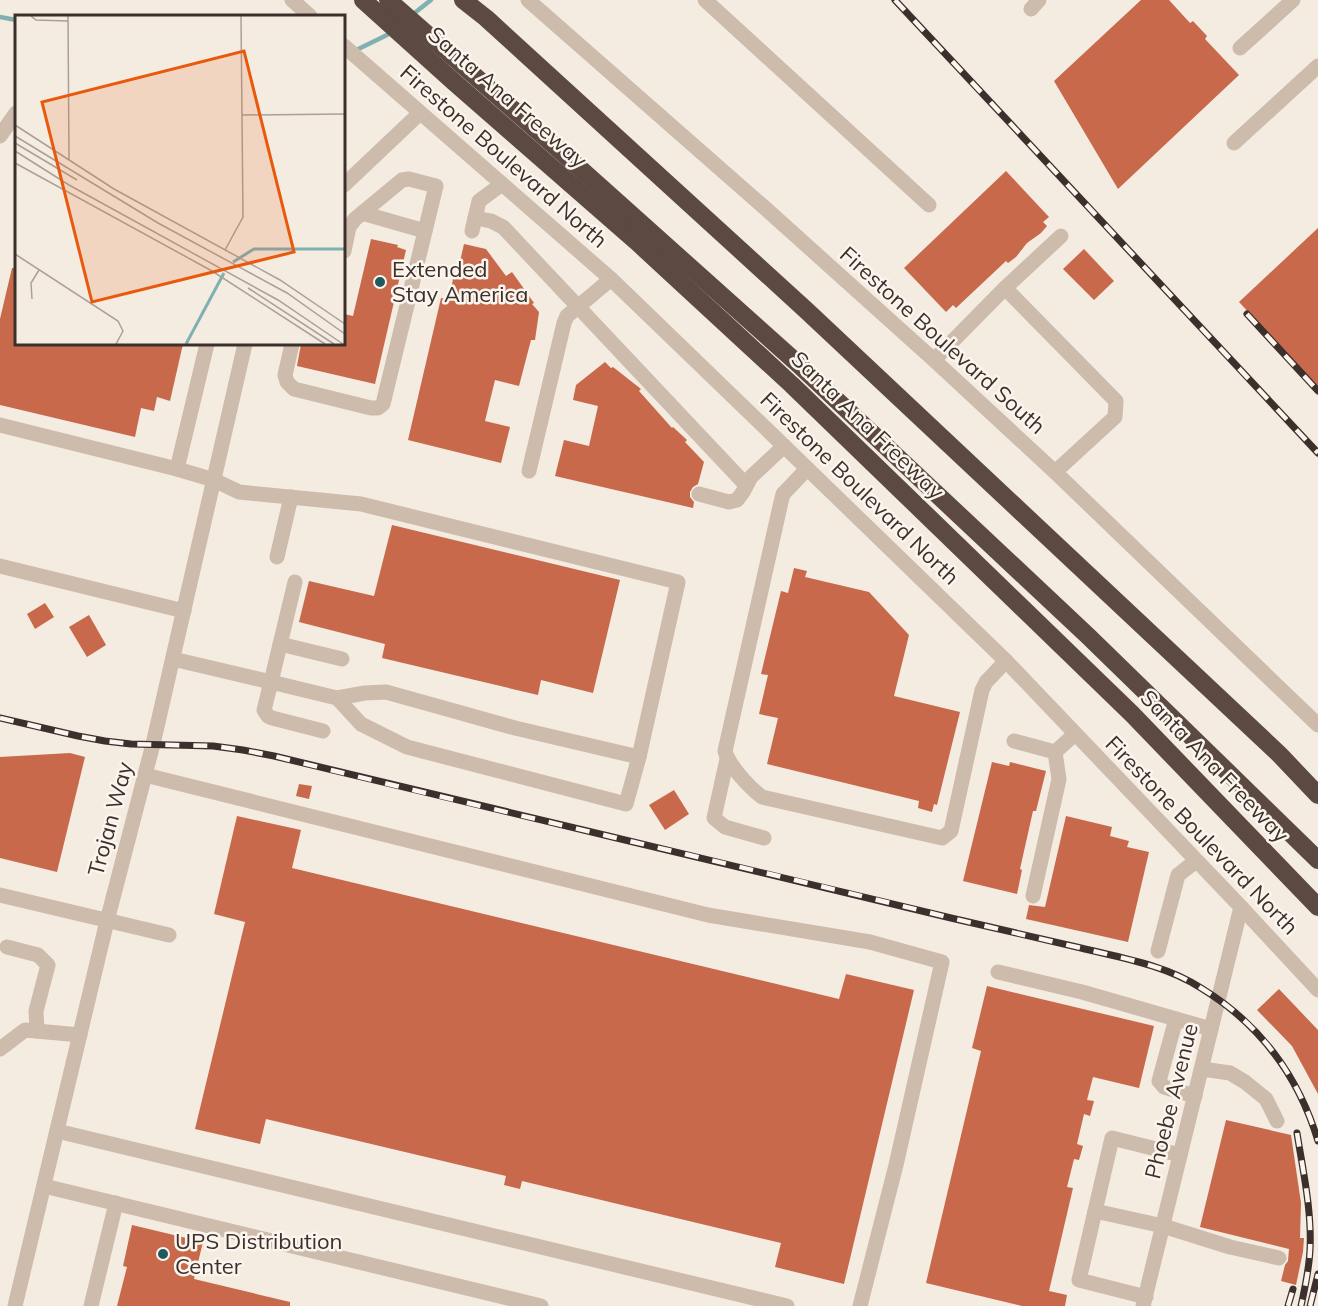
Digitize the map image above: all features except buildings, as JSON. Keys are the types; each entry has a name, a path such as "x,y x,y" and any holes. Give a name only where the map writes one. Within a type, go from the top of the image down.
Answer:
{"highway":[{"name":"Santa Ana Freeway","path":"363,0 460,75 801,393 1132,714 1318,907"},
{"path":"388,0 460,75 641,223 796,362 1088,636 1318,860"},
{"name":"Santa Ana Freeway","path":"463,0 486,18 816,319 1279,754 1318,795"},
{"path":"475,0 486,18"},
{"path":"1279,754 1318,775"}],"street":[{"path":"292,0 309,15"},
{"path":"705,0 929,205"},
{"path":"1240,48 1293,0"},
{"name":"Firestone Boulevard South","path":"531,1 934,360 1055,472 1318,725"},
{"name":"Firestone Boulevard North","path":"345,47 611,279 1006,662 1318,990"},
{"path":"1234,143 1318,66"},
{"path":"345,184 420,113"},
{"path":"0,136 15,114"},
{"path":"292,345 285,375 287,382 294,389 371,408 378,408 383,404 436,186 409,179 402,180 355,219 349,227 345,246"},
{"path":"502,184 479,201 473,225 490,221 503,227 746,484"},
{"path":"362,213 425,231"},
{"path":"934,360 1005,288 1061,236"},
{"path":"529,471 564,323 567,316 611,279"},
{"path":"1005,288 1116,401 1114,417 1055,472"},
{"path":"177,469 207,345"},
{"name":"Trojan Way","path":"15,1306 107,921 145,775 245,345"},
{"path":"0,425 177,469 214,480 239,492 361,504 678,582 639,757 626,804 407,747 361,724 337,698"},
{"path":"699,494 729,502 737,500 751,477 783,446"},
{"path":"764,838 725,827 714,818 727,759 725,751 783,494 807,469"},
{"path":"277,557 291,497"},
{"path":"0,566 184,611"},
{"path":"295,582 264,711 267,716 323,731"},
{"path":"280,644 342,659"},
{"path":"172,659 337,698 386,692 515,728 639,757"},
{"path":"727,759 762,797 942,838 951,831 982,690 986,682 1006,662"},
{"path":"1056,752 1075,734"},
{"path":"1014,741 1056,752"},
{"path":"1033,896 1059,778 1056,752"},
{"path":"145,775 708,915 870,942 942,962 896,1165 860,1306"},
{"path":"1158,951 1178,875 1196,861"},
{"path":"0,895 169,935"},
{"name":"Phoebe Avenue","path":"1145,1301 1240,907"},
{"path":"7,947 38,955 48,965 36,1011 37,1031"},
{"path":"998,972 1082,992 1211,1029"},
{"path":"1176,1019 1159,1081 1164,1087 1195,1096"},
{"path":"0,1049 25,1030 80,1035"},
{"path":"1202,1069 1230,1073 1245,1082 1266,1099 1277,1121"},
{"path":"57,1131 787,1306"},
{"path":"1145,1301 1079,1280 1112,1138 1180,1155"},
{"path":"44,1186 541,1306"},
{"path":"91,1306 116,1203"},
{"path":"1095,1210 1279,1258"}],"waterway":[{"path":"412,15 431,0"},
{"path":"0,17 15,20"},
{"path":"345,56 392,31"}],"railway":[{"path":"895,0 1318,453"},
{"path":"1247,314 1318,391"},
{"path":"0,718 105,741 213,746 274,756 1143,963 1173,973 1201,988 1222,1002 1259,1035 1288,1073 1300,1094 1318,1141"},
{"path":"1297,1133 1310,1221 1309,1264 1301,1306"},
{"path":"1310,1306 1318,1274"},
{"path":"1288,1306 1293,1289"}],"place":[{"name":"Extended Stay America","path":"380,282"},
{"name":"UPS Distribution Center","path":"163,1254"}]}
